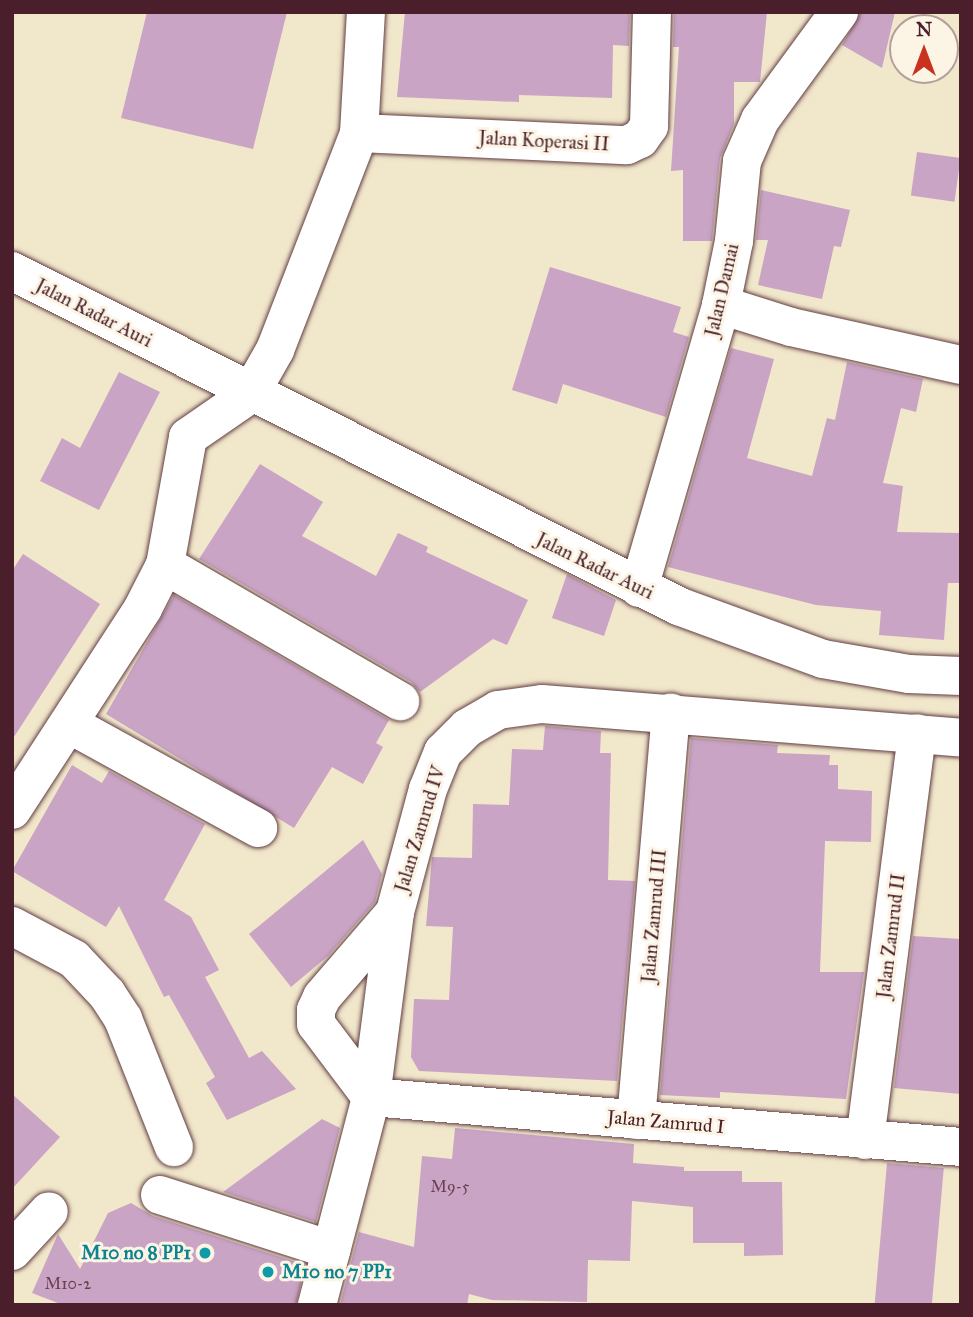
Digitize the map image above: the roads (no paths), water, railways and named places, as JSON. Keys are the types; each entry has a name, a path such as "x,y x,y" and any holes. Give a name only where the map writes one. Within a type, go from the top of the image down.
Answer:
{"street":[{"path":"12,810 69,724 165,565 188,438 250,394 275,350 359,133 366,12"},
{"name":"Jalan Koperasi II","path":"359,133 627,145 640,139 649,126 652,12"},
{"name":"Jalan Damai","path":"639,588 720,305 734,241 742,161 760,120 839,12"},
{"name":"Jalan Radar Auri","path":"12,271 250,394 639,588 741,632 823,659 909,674 961,676"},
{"path":"720,305 791,327 961,365"},
{"path":"165,565 400,701"},
{"name":"Jalan Zamrud IV","path":"317,1305 371,1097 395,912 428,789 443,752 467,728 499,710 542,704 671,712 961,738"},
{"name":"Jalan Zamrud III","path":"636,1120 671,712"},
{"path":"69,724 258,828"},
{"name":"Jalan Zamrud II","path":"865,1140 917,733"},
{"path":"371,1097 316,1024 316,1010 321,997 395,912"},
{"path":"12,926 74,959 107,994 123,1019 174,1147"},
{"name":"Jalan Zamrud I","path":"371,1097 961,1147"},
{"path":"160,1195 331,1250"},
{"path":"12,1251 48,1210"}],"place":[{"name":"M10 no 8 PP1","path":"205,1253"},
{"name":"M10 no 7 PP1","path":"268,1272"}]}
